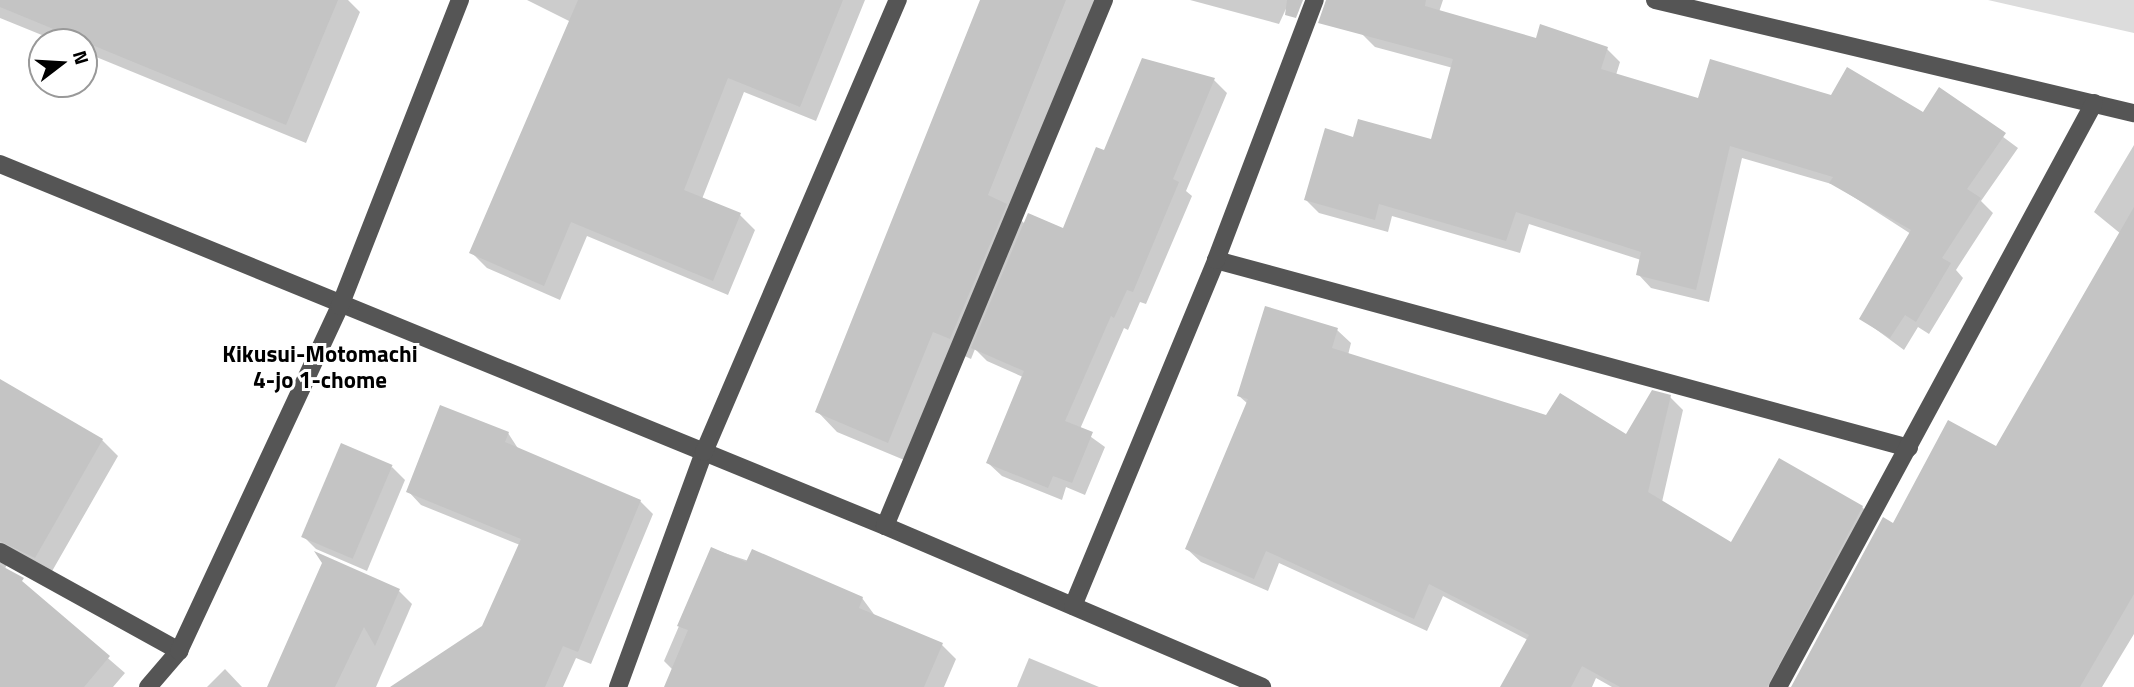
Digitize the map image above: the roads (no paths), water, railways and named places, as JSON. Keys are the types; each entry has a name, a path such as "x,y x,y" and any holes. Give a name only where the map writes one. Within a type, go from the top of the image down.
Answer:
{"street":[{"path":"148,687 179,651 340,306 460,0"},
{"path":"618,687 704,452 898,0"},
{"path":"885,526 1104,0"},
{"path":"1073,606 1216,260 1315,0"},
{"path":"1655,0 2134,113"},
{"path":"1778,687 2094,103"},
{"path":"0,164 340,306 885,526 1262,687"},
{"path":"1216,260 1909,448"},
{"path":"0,552 179,651"}],"district":[{"name":"Kikusui-Motomachi 4-jo 1-chome","path":"320,367"}]}
